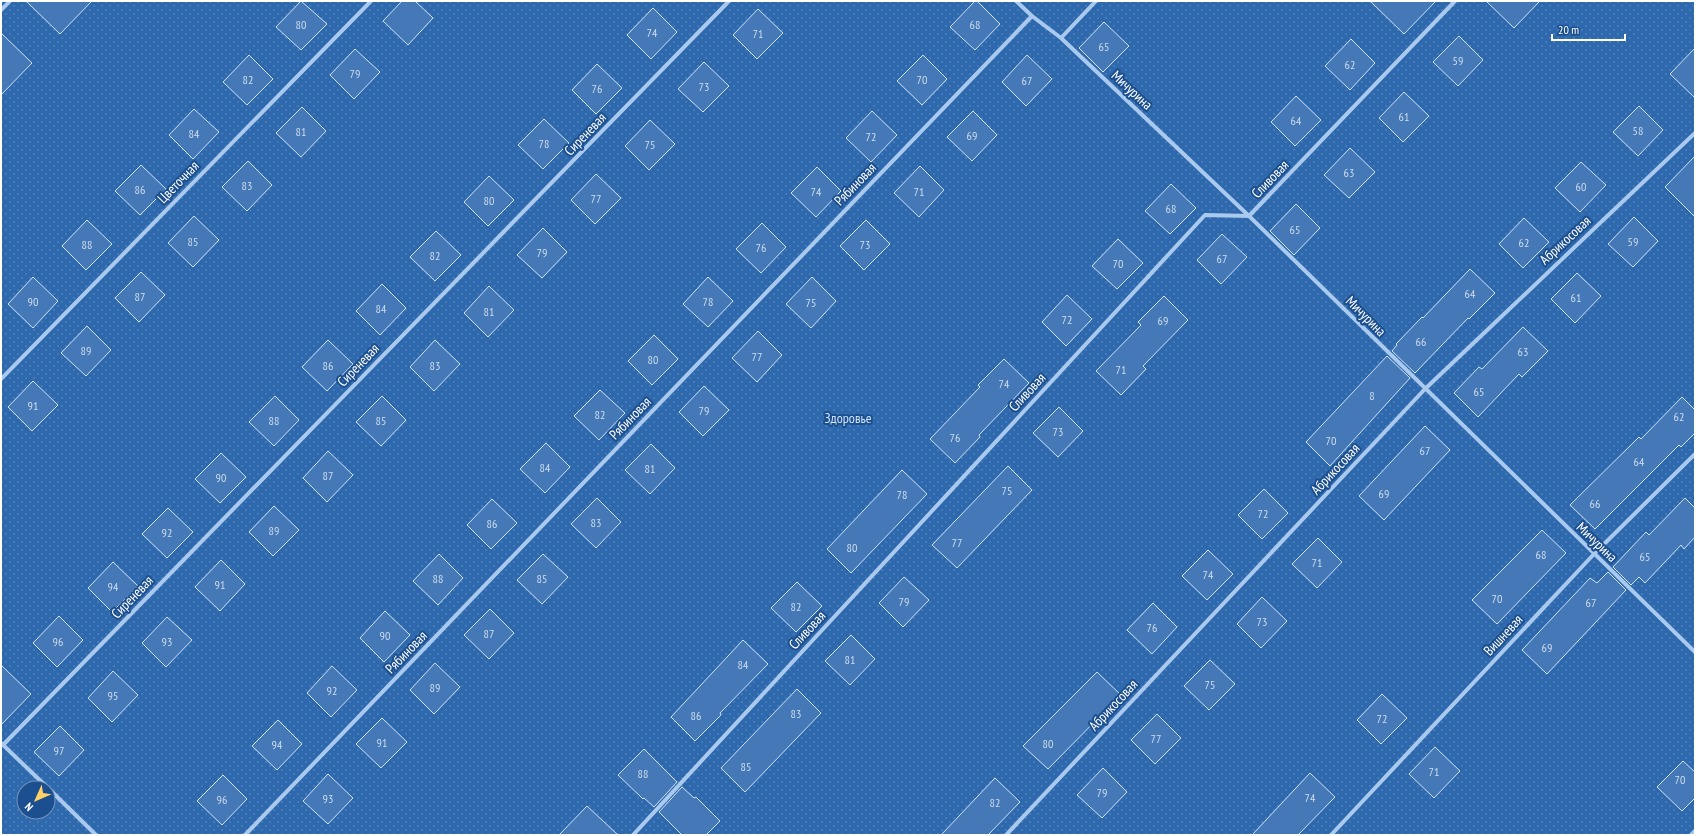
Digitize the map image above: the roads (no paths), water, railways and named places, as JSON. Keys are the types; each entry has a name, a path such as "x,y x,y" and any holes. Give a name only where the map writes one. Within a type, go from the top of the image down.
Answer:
{"street":[{"path":"1,10 10,1"},
{"name":"Цветочная","path":"1,379 371,1"},
{"name":"Сиреневая","path":"2,744 729,1"},
{"name":"Мичурина","path":"1016,1 1032,16 1061,38 1249,216 1424,389 1695,652"},
{"path":"1061,38 1096,1"},
{"name":"Сливовая","path":"632,835 1205,215 1249,216 1455,1"},
{"name":"Рябиновая","path":"245,835 1032,16"},
{"name":"Абрикосовая","path":"1006,835 1424,389 1695,133"},
{"name":"Вишневая","path":"1331,835 1594,554 1695,454"},
{"path":"2,744 40,780"},
{"path":"56,796 96,835"},
{"path":"1691,835 1695,831"}],"park label":[{"name":"Здоровье","path":"848,418"}]}
